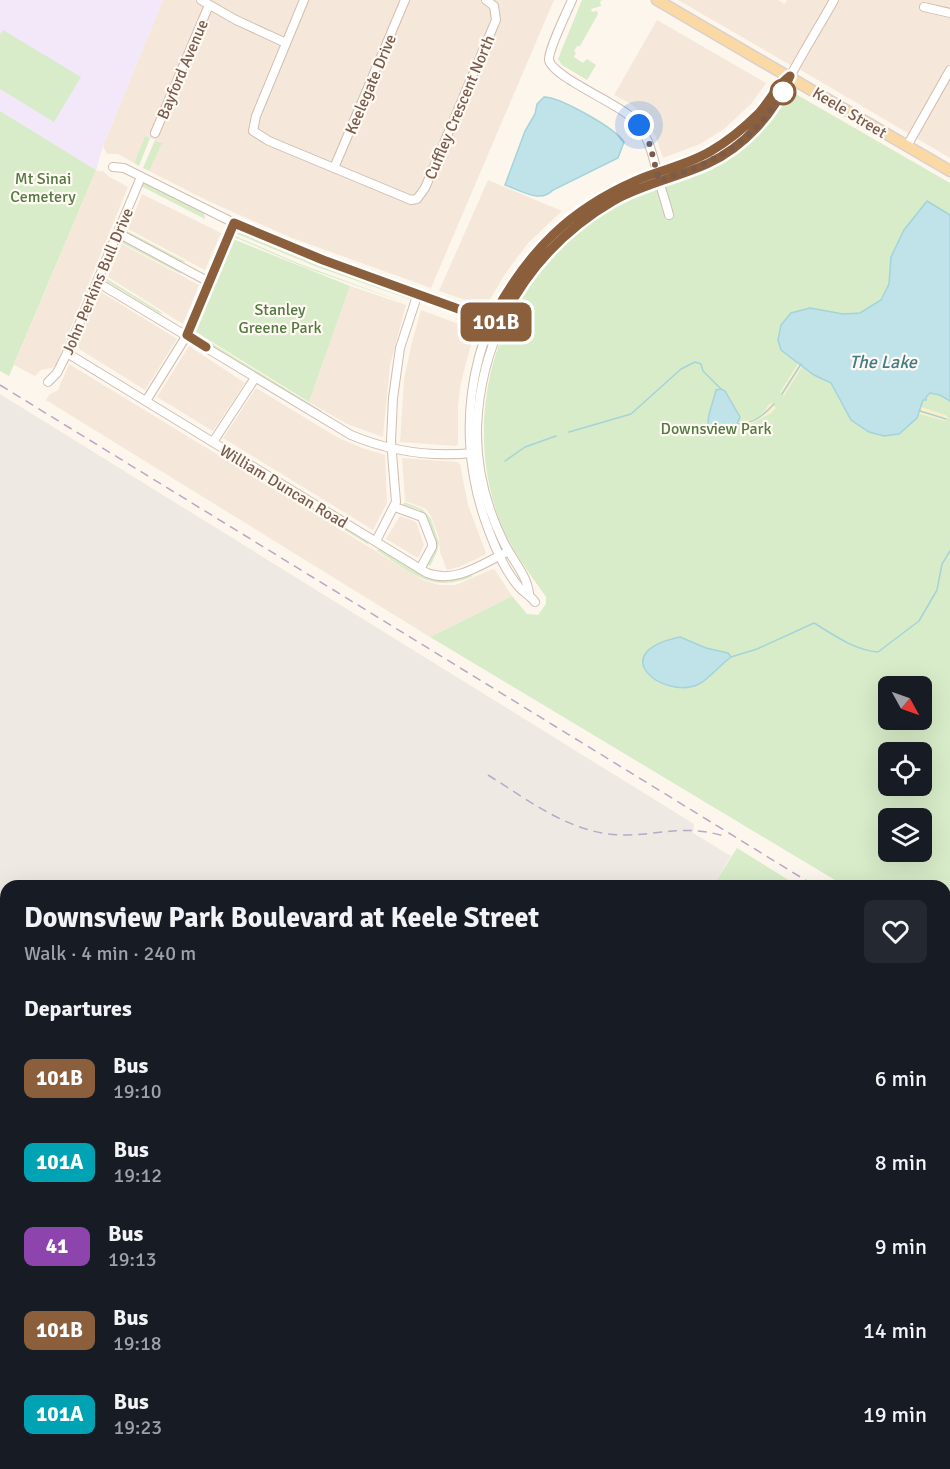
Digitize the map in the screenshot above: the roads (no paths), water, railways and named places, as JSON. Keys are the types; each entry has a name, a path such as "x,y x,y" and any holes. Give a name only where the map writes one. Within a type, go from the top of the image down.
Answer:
{"main road":[{"name":"Keele Street","path":"657,0 950,171"}],"street":[{"path":"201,0 286,43 304,0"},
{"name":"Keelegate Drive","path":"334,168 405,0"},
{"name":"Cuffley Crescent North","path":"286,43 256,116 253,130 269,141 411,200 417,199 422,195 496,20 494,6 486,0"},
{"path":"572,0 551,50 549,60 551,65 561,75 620,108 639,125 650,145 669,215"},
{"path":"529,593 520,589 500,555 481,507 470,412 474,372 491,320 519,272 557,230 591,205 637,180 658,177 706,164 736,146 762,122 781,95 834,0"},
{"name":"Bayford Avenue","path":"155,133 209,5"},
{"path":"924,7 950,13"},
{"path":"908,146 947,83 950,70"},
{"path":"113,167 124,168 234,223 323,260 500,324"},
{"name":"John Perkins Bull Drive","path":"48,382 57,373 67,352 141,177"},
{"path":"535,602 529,593 528,583 509,551 491,511 474,453 483,375 500,324 527,277 562,238 580,223 658,177"},
{"path":"146,401 187,335 234,223"},
{"path":"117,233 209,282"},
{"path":"97,282 351,435 392,448 428,453 474,453"},
{"path":"376,541 395,507 391,420 396,370 404,335 418,293"},
{"name":"William Duncan Road","path":"67,352 433,575 458,576 509,551"},
{"path":"213,442 255,378"},
{"path":"395,507 418,514 425,525 432,547 420,569"}],"water":[{"path":"544,97 552,98 587,114 610,129 624,142 618,158 548,194 536,196 505,185 525,131 535,114 537,104"},
{"name":"The Lake","path":"927,201 950,215 950,401 940,395 930,393 926,400 923,400 917,418 899,434 884,436 869,432 851,420 831,383 814,375 781,350 778,340 781,325 791,313 810,308 843,314 860,313 881,300 889,284 891,257 904,230"},
{"path":"716,390 725,391 740,417 733,430 722,436 713,431 708,423"},
{"path":"680,637 706,648 728,653 731,657 699,684 685,688 657,681 648,673 643,663 646,653 657,644"}],"waterway":[{"path":"569,432 631,414 681,369 695,362 701,364 703,371 721,389"},
{"path":"782,394 801,364"},
{"path":"737,424 758,418 774,404"},
{"path":"920,411 946,419"},
{"path":"505,461 525,447 556,436"},
{"path":"731,657 757,649 814,623 852,645 878,652 919,621 937,590 942,564 950,551"}],"railway":[{"path":"0,385 805,880"},
{"path":"488,775 552,815 587,829 624,835 684,830 724,836"}],"park label":[{"name":"Mt Sinai Cemetery","path":"43,187"},
{"name":"Stanley Greene Park","path":"280,318"},
{"name":"Downsview Park","path":"716,428"}]}
